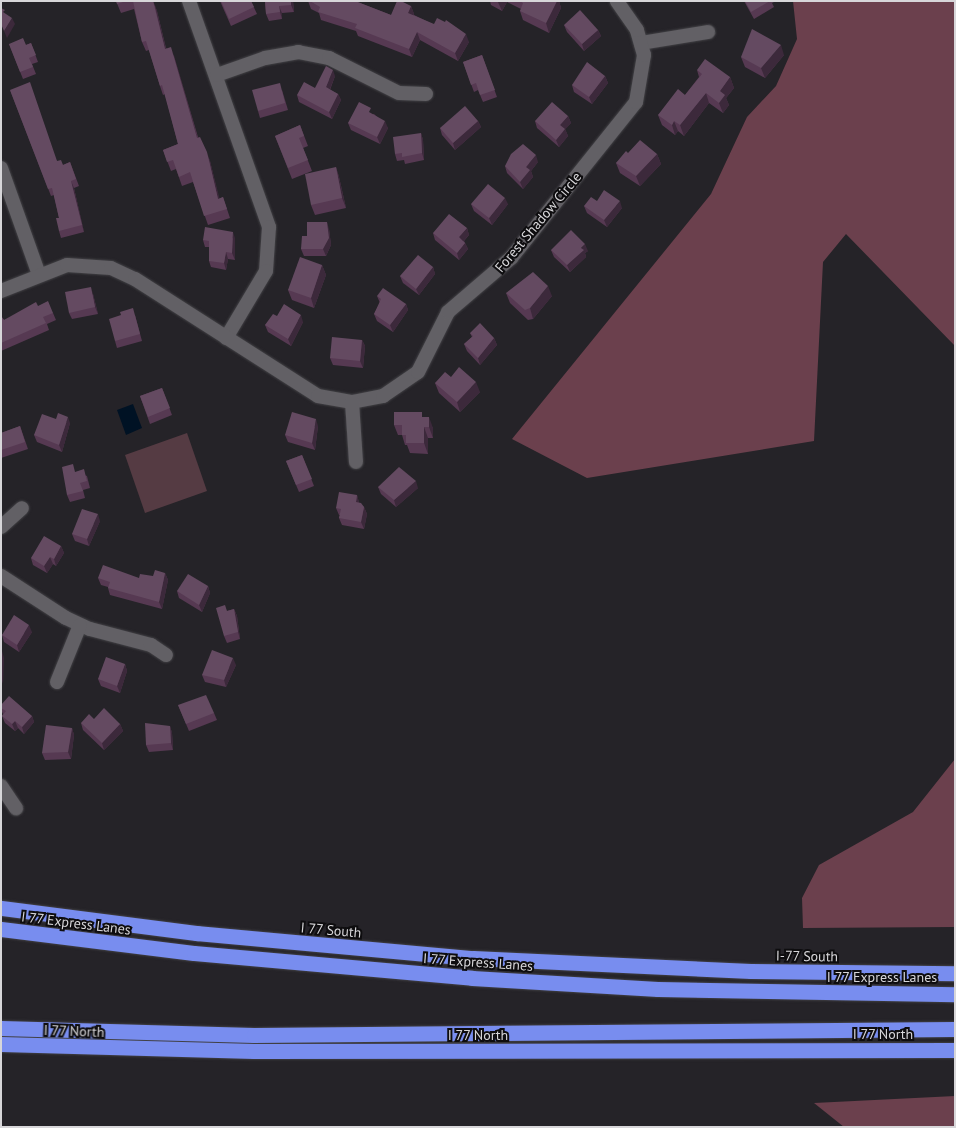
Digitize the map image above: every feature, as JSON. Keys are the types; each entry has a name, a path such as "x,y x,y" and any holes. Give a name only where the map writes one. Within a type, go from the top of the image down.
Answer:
{"highway":[{"name":"I 77 South","path":"1,908 288,942 473,958 658,968"},
{"name":"I 77 Express Lanes","path":"1,929 194,954 472,978 658,989 845,994 955,994"},
{"name":"I-77 South","path":"658,968 955,973"},
{"path":"658,968 845,994"},
{"path":"1,1028 244,1035 955,1029"},
{"name":"I 77 North","path":"1,1044 254,1051 955,1050"}],"street":[{"path":"189,1 264,210 270,243 266,271 226,338"},
{"name":"Forest Shadow Circle","path":"1,290 68,265 111,268 135,279 318,396 352,402 383,396 398,388 425,364 448,312 511,258 636,102 641,86 644,54 631,18 617,1"},
{"path":"641,43 708,32"},
{"path":"217,75 265,58 298,52 329,58 399,93 426,94"},
{"path":"1,168 39,275"},
{"path":"352,402 356,462"},
{"path":"1,527 22,508"},
{"path":"1,576 40,604 80,625 151,645 166,655"},
{"path":"57,682 80,625"},
{"path":"1,786 16,808"}],"shaded area":[{"path":"793,1 955,1 955,346 846,234 823,262 814,441 587,478 512,439 711,194 747,117 776,86 797,39"},
{"path":"187,433 207,491 145,513 125,455"},
{"path":"955,759 955,927 803,928 802,898 819,865 913,812"},
{"path":"955,1096 955,1127 844,1127 814,1103"}],"water":[{"path":"133,404 142,428 126,435 117,410"}],"building":[{"path":"133,1 153,1 165,49 171,47 197,138 200,137 207,152 218,199 223,197 227,209 204,216 190,172 179,177 173,160 167,162 163,150 178,144 162,85 160,86 146,41 142,42"},
{"path":"221,1 251,1 254,7 229,19"},
{"path":"265,1 291,1 291,5 279,6 280,12 266,14"},
{"path":"310,1 355,1 391,15 397,1 401,1 411,6 408,13 434,24 437,18 445,22 446,20 466,34 455,53 417,32 409,49 355,28 357,24 318,12 320,7"},
{"path":"520,1 557,1 546,23 520,11 523,3"},
{"path":"745,1 770,1 751,12"},
{"path":"1,8 5,10 3,12 12,18 4,31 1,24"},
{"path":"580,10 598,30 582,44 564,25"},
{"path":"752,29 781,45 761,68 741,57"},
{"path":"23,38 26,45 31,43 36,55 29,58 33,67 20,72 9,44"},
{"path":"482,55 495,90 480,95 476,83 471,85 463,62"},
{"path":"705,59 730,77 720,91 725,95 719,103 706,93 680,125 674,121 672,125 658,115 678,89 685,95 702,74 697,70"},
{"path":"587,62 605,76 589,97 572,85"},
{"path":"326,66 333,70 326,87 338,94 329,112 297,95 304,82 315,88"},
{"path":"30,82 57,161 61,160 63,165 70,162 76,179 71,181 82,225 59,231 56,218 59,218 52,188 48,189 10,90"},
{"path":"280,83 285,103 258,111 252,90"},
{"path":"359,102 371,108 369,112 385,121 377,137 348,123"},
{"path":"552,102 568,116 560,125 565,129 556,140 535,121"},
{"path":"465,106 478,121 453,143 440,128"},
{"path":"300,125 304,136 299,138 308,160 288,168 275,136"},
{"path":"421,133 422,153 402,157 402,153 395,154 393,137"},
{"path":"640,140 657,154 636,176 616,163 626,151 628,153"},
{"path":"523,144 536,155 526,167 530,170 520,182 505,166 511,154"},
{"path":"336,167 342,198 311,205 305,174"},
{"path":"488,184 505,198 489,218 471,204"},
{"path":"604,190 620,201 604,220 584,206 591,197 597,201"},
{"path":"449,214 467,228 459,237 465,243 457,253 433,233"},
{"path":"307,222 327,222 329,238 323,249 301,249 302,236 307,236"},
{"path":"205,227 233,232 232,253 226,252 224,263 209,261 209,241 203,240"},
{"path":"571,230 585,244 581,248 584,250 567,265 551,250"},
{"path":"418,255 433,267 416,289 400,276"},
{"path":"300,257 322,265 311,298 288,290"},
{"path":"533,272 548,286 530,308 525,310 506,293"},
{"path":"91,287 95,307 69,313 65,292"},
{"path":"383,288 406,304 390,325 374,314 381,299 377,296"},
{"path":"48,301 53,313 43,317 46,323 1,343 1,316 4,320 36,302 38,306"},
{"path":"284,304 301,315 288,339 265,325 273,314 277,316"},
{"path":"133,308 140,334 115,341 109,319 121,315 120,312"},
{"path":"480,323 494,338 478,358 464,344 473,336 470,333"},
{"path":"332,337 362,340 360,361 330,358"},
{"path":"459,367 476,382 457,402 435,383 445,372 451,377"},
{"path":"162,388 170,408 148,417 140,396"},
{"path":"292,412 316,419 312,443 285,435"},
{"path":"394,412 422,412 422,417 429,417 429,427 424,427 424,443 406,443 406,435 402,435 402,425 394,425"},
{"path":"58,413 68,417 59,445 34,435 42,414 56,419"},
{"path":"20,426 25,442 1,450 1,433"},
{"path":"302,455 312,479 296,485 286,461"},
{"path":"73,464 75,472 84,469 87,481 80,483 83,491 67,495 62,467"},
{"path":"399,467 416,481 394,500 378,487"},
{"path":"339,492 357,495 356,502 361,503 364,507 361,522 339,518 341,509 336,508"},
{"path":"82,509 98,514 87,539 72,534"},
{"path":"44,536 61,546 54,559 50,557 44,566 31,558"},
{"path":"103,565 139,578 140,574 153,576 155,570 165,573 159,602 108,588 110,582 98,578"},
{"path":"188,574 208,586 199,605 177,591"},
{"path":"225,605 227,611 234,609 238,632 224,636 216,608"},
{"path":"14,615 29,625 17,645 2,635"},
{"path":"212,650 233,658 224,680 202,675"},
{"path":"106,657 125,664 117,686 98,679"},
{"path":"206,695 214,713 186,724 178,705"},
{"path":"9,696 32,716 22,727 15,721 12,724 2,716 6,711 1,708 1,705"},
{"path":"104,708 120,724 102,743 81,723 89,714 94,719"},
{"path":"145,723 170,726 171,743 146,745"},
{"path":"46,725 72,728 68,752 42,753"}]}
